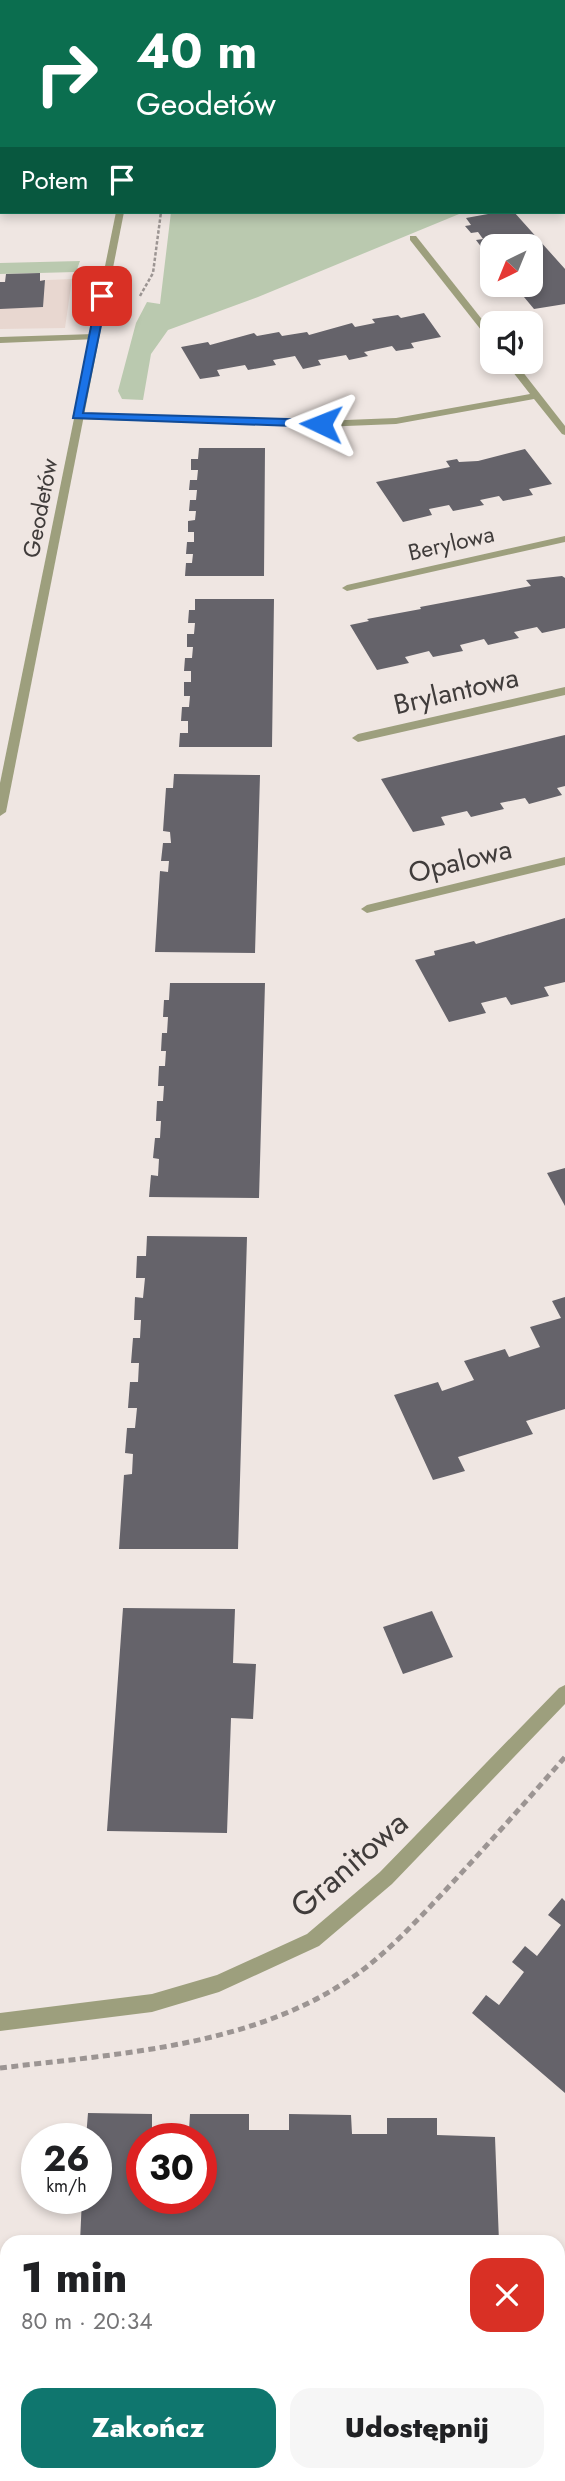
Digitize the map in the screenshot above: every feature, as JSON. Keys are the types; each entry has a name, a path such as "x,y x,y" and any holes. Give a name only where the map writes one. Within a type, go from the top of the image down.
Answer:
{"street":[{"name":"Geodetów","path":"0,812 77,416 120,214"},
{"path":"413,238 480,323"},
{"path":"0,340 94,337"},
{"path":"519,374 565,432"},
{"path":"77,416 321,424 396,421 536,396"},
{"name":"Berylowa","path":"347,588 565,539"},
{"name":"Brylantowa","path":"358,738 565,691"},
{"name":"Opalowa","path":"367,909 565,861"},
{"name":"Granitowa","path":"0,2022 152,2003 219,1983 313,1940 386,1878 565,1693"}],"shaded area":[{"path":"72,279 65,328 0,329 0,282"}],"green space":[{"path":"171,214 459,214 258,297 168,330 151,354 143,400 122,399 118,391 136,323 147,302 160,304"},
{"path":"80,261 76,272 0,274 0,263"}],"building":[{"path":"488,214 516,214 534,234 480,235 478,232 471,233 465,226 471,225 466,218"},
{"path":"543,244 565,269 565,304 534,309 525,298 543,297"},
{"path":"40,273 40,281 45,280 43,307 0,309 0,282 5,282 6,274"},
{"path":"424,313 441,337 411,343 414,348 396,351 392,346 364,352 368,356 349,360 346,355 318,360 321,365 303,369 295,356 273,360 276,365 248,370 245,365 217,370 220,376 200,379 181,347 208,342 210,345 254,333 257,336 279,332 282,336 307,332 309,335 352,323 355,327 375,323 372,319 398,315 401,318"},
{"path":"199,448 265,448 264,576 185,576 186,563 192,563 193,554 186,554 187,542 194,542 194,532 188,532 188,521 195,520 196,511 189,511 190,500 196,500 197,490 189,490 190,480 197,480 198,470 191,470 191,459 198,459"},
{"path":"525,449 552,484 529,489 533,495 503,501 499,496 480,500 484,505 453,511 449,505 429,509 432,515 403,522 376,482 450,467 446,461 478,461"},
{"path":"562,576 565,578 565,628 542,633 537,627 514,632 519,638 488,645 484,639 460,645 463,651 433,657 429,651 405,657 409,663 377,670 350,625 369,621 367,619 421,609 420,607 531,586 526,580"},
{"path":"195,599 274,599 272,747 179,747 180,733 188,733 188,721 181,721 182,707 189,707 190,696 184,696 184,682 191,682 191,671 184,671 185,658 192,658 193,647 187,647 187,634 194,634 195,623 188,623 189,610 195,610"},
{"path":"565,735 565,786 557,788 562,795 529,804 525,798 500,803 504,809 471,817 467,811 441,817 445,825 413,832 381,779"},
{"path":"174,774 260,775 255,953 155,952 160,871 168,872 169,861 161,861 163,843 171,843 170,832 163,831 166,788 173,788"},
{"path":"565,918 565,982 544,987 549,996 511,1005 506,997 481,1003 486,1013 449,1022 415,960 435,955 434,951 474,941 476,944"},
{"path":"170,983 265,983 259,1198 149,1197 151,1175 158,1176 159,1159 153,1158 155,1138 160,1138 161,1121 156,1121 157,1101 163,1101 164,1086 158,1086 159,1066 165,1066 166,1051 161,1051 162,1033 167,1033 168,1017 163,1017 164,1000 169,1000"},
{"path":"565,1168 565,1206 547,1173"},
{"path":"147,1236 247,1237 238,1549 119,1549 124,1475 132,1474 133,1454 125,1453 127,1428 135,1428 137,1408 128,1408 130,1382 138,1382 139,1363 131,1363 133,1338 140,1338 141,1320 134,1320 135,1297 143,1298 145,1278 136,1278 137,1256 146,1256"},
{"path":"565,1297 565,1409 526,1421 533,1434 458,1457 465,1471 433,1480 394,1395 438,1382 442,1391 474,1380 464,1361 505,1349 509,1357 540,1347 530,1327 561,1318 552,1301"},
{"path":"123,1608 235,1609 233,1663 256,1664 253,1719 231,1718 227,1833 107,1831"},
{"path":"432,1611 453,1657 403,1674 383,1627"},
{"path":"562,1898 565,1901 565,2093 472,2013 486,1995 499,2005 524,1972 512,1962 525,1946 537,1956 561,1925 548,1915"},
{"path":"88,2113 152,2114 152,2123 126,2123 126,2214 217,2214 217,2123 189,2123 190,2114 249,2114 249,2130 289,2130 289,2114 351,2115 352,2134 387,2134 387,2118 437,2118 437,2135 495,2137 499,2235 80,2235 81,2214 112,2214 112,2123 87,2123"}],"route":[{"path":"102,296 77,416 124,420 321,424"}]}
